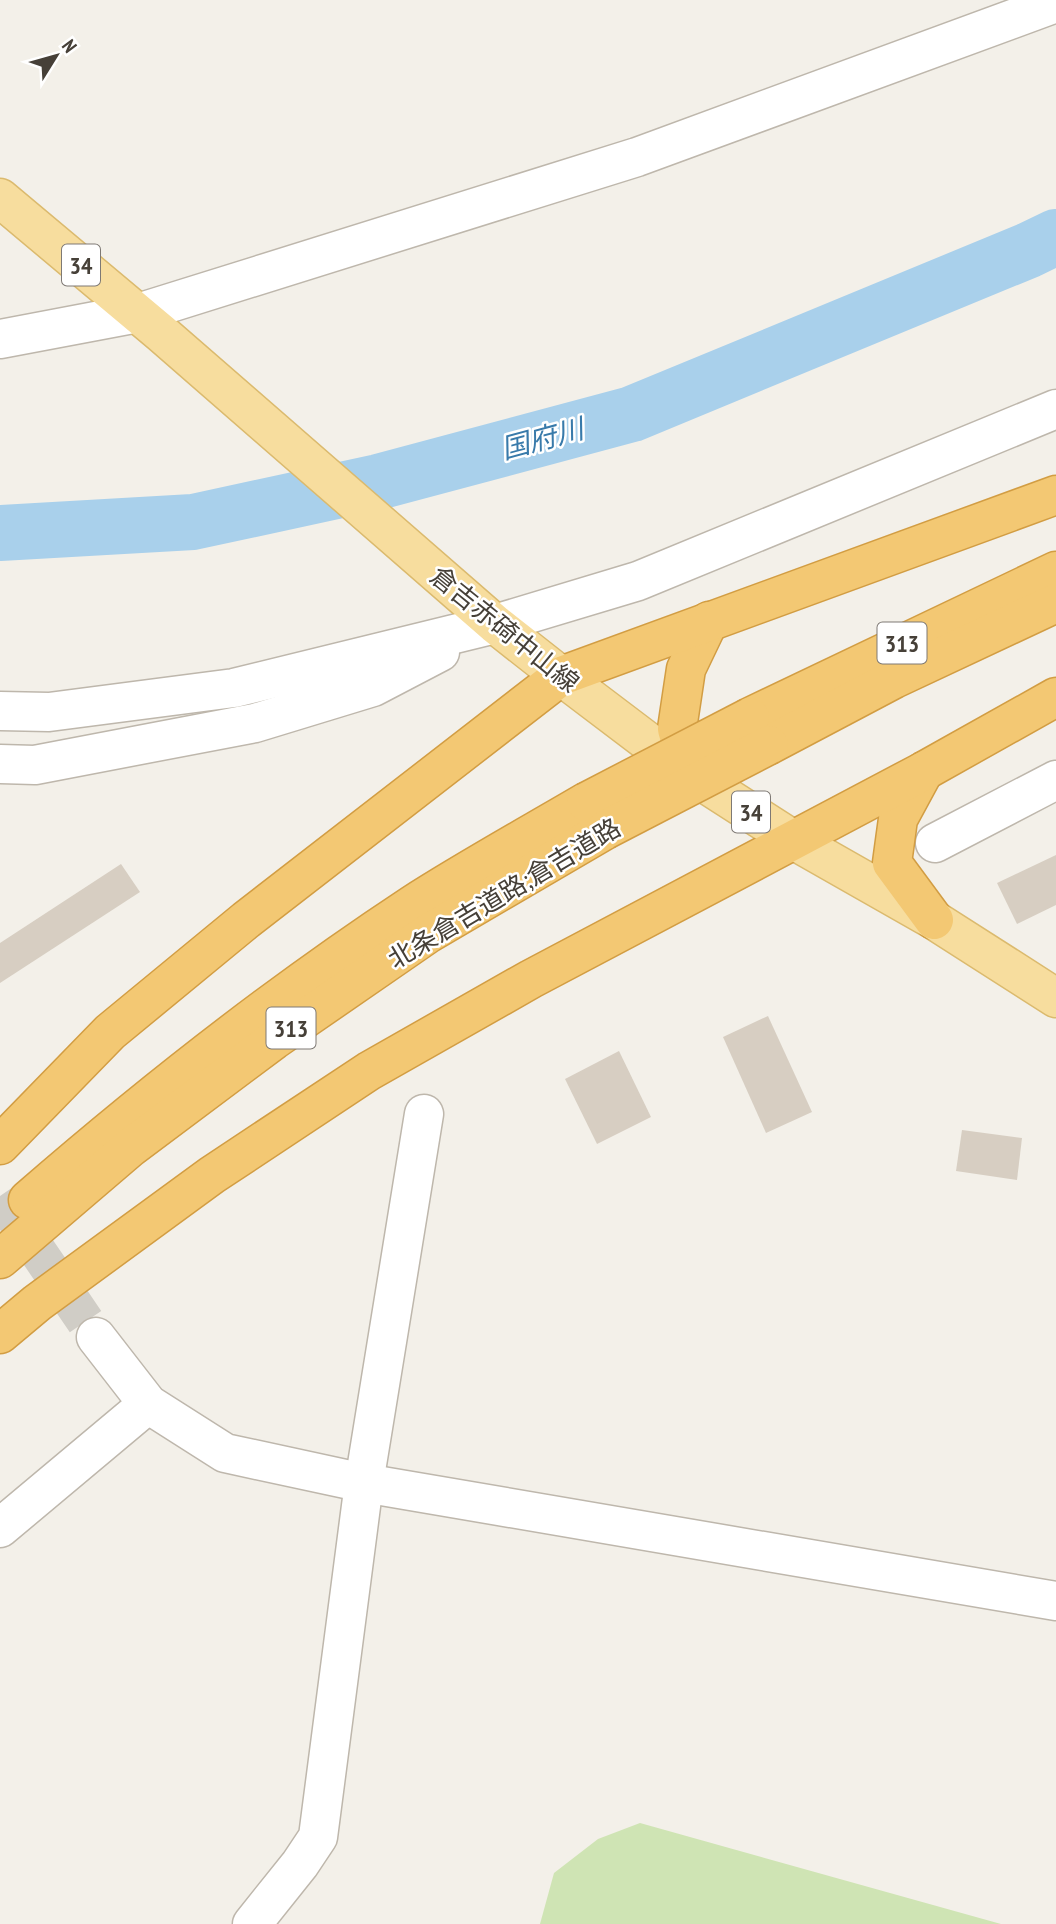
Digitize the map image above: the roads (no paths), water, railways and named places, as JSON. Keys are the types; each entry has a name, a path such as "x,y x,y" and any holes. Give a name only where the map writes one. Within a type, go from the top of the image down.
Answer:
{"highway":[{"path":"0,1145 110,1032 267,904 561,676 1056,495"},
{"name":"北条倉吉道路;倉吉道路","path":"0,1224 116,1124 257,1014 413,905 760,731 883,652 1056,571"},
{"name":"北条倉吉道路;倉吉道路","path":"760,731 894,679 1056,603"},
{"path":"690,773 677,729 686,669 709,621"},
{"path":"0,1334 37,1303 212,1175 369,1071 531,979 794,841 1056,697"},
{"path":"924,771 898,819 892,863 934,920"},
{"name":"北条倉吉道路;倉吉道路","path":"0,1259 131,1147 274,1040 595,816"}],"main road":[{"name":"倉吉赤碕中山線","path":"0,198 150,323 495,624 561,676 690,773 794,841 934,920 1056,999"}],"street":[{"path":"0,340 150,323 637,157 1056,2"},
{"path":"0,711 49,712 234,688 495,624 638,580 1056,409"},
{"path":"0,764 35,765 255,723 373,687 495,624"},
{"path":"935,843 1056,780"},
{"path":"252,1924 318,1837 364,1483 424,1114"},
{"path":"96,1337 148,1404 225,1453 364,1483 1056,1601"},
{"path":"0,1528 148,1404"}],"waterway":[{"name":"国府川","path":"0,533 193,522 378,482 632,414 1056,237"}],"tunnel":[{"path":"0,1196 96,1337"}]}
